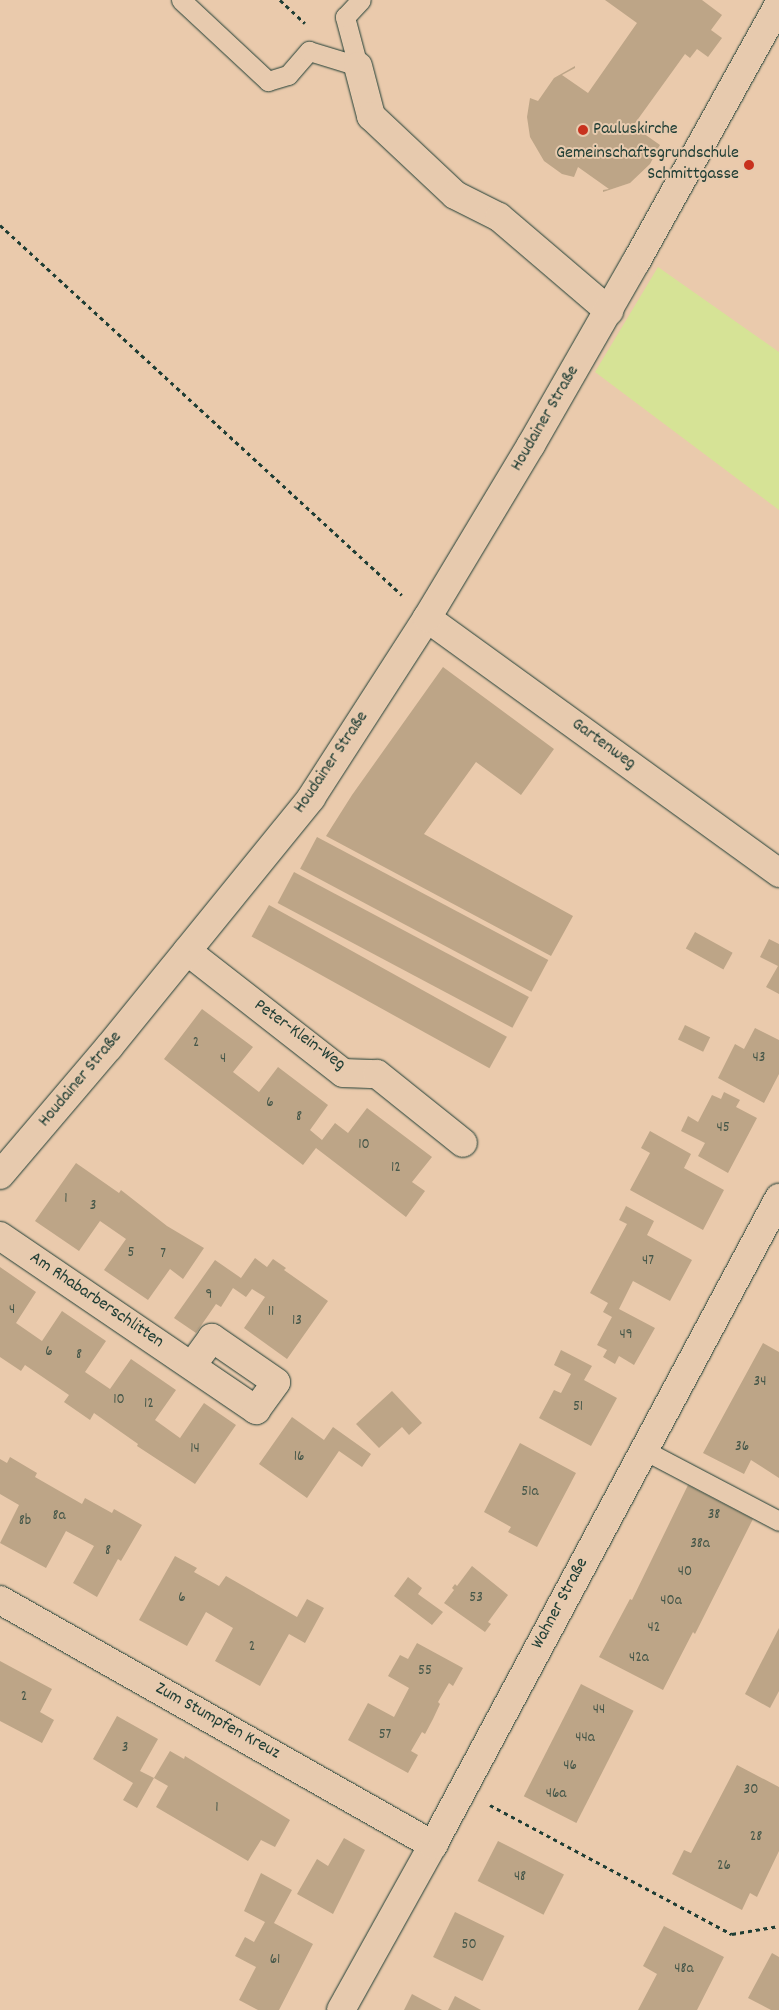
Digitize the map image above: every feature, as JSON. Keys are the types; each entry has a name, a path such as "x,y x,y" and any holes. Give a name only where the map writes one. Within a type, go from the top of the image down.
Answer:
{"street":[{"name":"Houdainer Straße","path":"0,1175 312,798 427,618 526,454 609,311 779,4"},
{"path":"358,66 371,116 455,195 499,217 609,311"},
{"name":"Gartenweg","path":"427,618 779,873"},
{"name":"Peter-Klein-Weg","path":"187,951 342,1073 377,1074 463,1143"},
{"name":"Wahner Straße","path":"341,2010 433,1845 779,1198"},
{"name":"Am Rhabarberschlitten","path":"0,1236 192,1366"},
{"name":"Zum Stumpfen Kreuz","path":"0,1600 433,1845"}],"lane":[{"path":"181,0 268,81 288,75 308,51 358,66"},
{"path":"358,66 346,18 361,0"},
{"path":"644,1450 779,1520"}],"path":[{"path":"0,225 427,618"},
{"path":"462,1790 732,1934 779,1926"}],"green space":[{"path":"658,267 779,352 779,510 595,372"}],"building":[{"path":"605,0 702,0 722,15 711,30 722,38 708,57 697,49 690,58 685,54 633,126 660,145 650,164 630,183 603,192 603,190 609,189 578,167 574,177 562,174 544,161 530,137 527,117 530,98 538,101 554,78 575,66 575,68 562,75 588,93 637,23"},
{"path":"443,667 554,749 521,795 476,762 424,834 573,916 551,956 326,836 352,795"},
{"path":"317,837 548,960 531,992 300,869"},
{"path":"294,872 529,997 512,1028 278,903"},
{"path":"269,905 507,1037 489,1068 252,936"},
{"path":"695,932 733,953 723,969 686,949"},
{"path":"769,939 779,944 779,994 766,987 778,966 760,957"},
{"path":"202,1009 253,1047 233,1072 259,1092 278,1067 328,1105 310,1130 322,1140 335,1123 348,1133 367,1108 432,1157 412,1182 425,1191 406,1217 316,1148 303,1165 164,1059"},
{"path":"685,1025 710,1037 703,1052 678,1039"},
{"path":"755,1028 779,1040 779,1074 764,1103 718,1078 735,1044 744,1049"},
{"path":"724,1092 740,1100 736,1107 757,1118 728,1173 698,1156 705,1143 681,1131 688,1116 698,1122 712,1095 721,1099"},
{"path":"650,1131 691,1154 684,1168 724,1190 703,1230 630,1190 650,1153 641,1148"},
{"path":"76,1163 119,1193 121,1190 167,1226 204,1248 183,1279 170,1269 148,1300 104,1270 126,1239 100,1221 79,1251 35,1221"},
{"path":"626,1206 654,1221 647,1235 692,1260 670,1301 633,1281 619,1309 655,1328 634,1365 619,1356 615,1364 603,1357 607,1350 597,1345 612,1317 603,1312 608,1303 590,1293 627,1224 619,1220"},
{"path":"255,1258 267,1267 273,1259 286,1268 284,1270 328,1301 287,1359 244,1328 265,1297 252,1289 246,1297 233,1288 221,1307 216,1304 196,1333 174,1318 215,1260 241,1278"},
{"path":"0,1267 36,1292 16,1323 42,1341 62,1311 106,1341 85,1372 110,1389 131,1359 176,1390 155,1420 180,1438 204,1403 236,1425 195,1484 137,1446 138,1444 94,1413 90,1420 64,1402 69,1395 25,1365 21,1371 0,1357"},
{"path":"763,1343 779,1352 779,1478 751,1460 744,1474 703,1453"},
{"path":"561,1350 592,1366 584,1380 617,1398 591,1446 539,1418 554,1390 561,1393 571,1374 554,1365"},
{"path":"392,1391 422,1423 409,1435 402,1427 379,1448 356,1424"},
{"path":"292,1417 324,1440 333,1427 371,1454 362,1467 339,1451 307,1498 259,1464"},
{"path":"520,1443 576,1473 537,1547 508,1532 511,1527 484,1512"},
{"path":"10,1457 37,1473 35,1477 82,1504 85,1498 112,1513 114,1509 142,1525 121,1561 118,1559 97,1597 73,1583 94,1546 66,1531 46,1568 0,1543 19,1505 0,1494 0,1459 7,1463"},
{"path":"688,1485 753,1519 695,1634 693,1632 663,1690 599,1657 630,1599 632,1600"},
{"path":"175,1556 197,1568 194,1572 219,1586 226,1576 297,1617 307,1599 324,1608 305,1643 289,1634 260,1686 215,1661 233,1628 206,1612 187,1646 139,1620"},
{"path":"472,1566 508,1595 488,1622 491,1624 485,1632 444,1603 454,1590 452,1588 455,1584 457,1586"},
{"path":"408,1577 422,1588 418,1594 443,1612 432,1625 394,1596"},
{"path":"779,1628 779,1691 770,1708 745,1694"},
{"path":"417,1643 463,1668 453,1686 449,1683 438,1702 440,1704 425,1734 422,1732 411,1751 418,1755 408,1773 348,1740 368,1703 394,1717 409,1688 388,1676 400,1655 408,1659"},
{"path":"0,1661 52,1689 40,1712 54,1720 42,1743 0,1721"},
{"path":"581,1684 634,1711 576,1823 524,1796"},
{"path":"117,1716 158,1739 140,1771 154,1778 137,1808 123,1800 133,1783 93,1759"},
{"path":"170,1751 184,1759 185,1756 290,1820 275,1847 261,1840 248,1861 156,1807 168,1786 154,1778"},
{"path":"737,1765 779,1787 779,1851 757,1897 750,1893 742,1910 672,1874 684,1850 691,1853"},
{"path":"344,1838 365,1850 333,1914 297,1894 317,1859 328,1866"},
{"path":"498,1841 564,1875 544,1915 478,1881"},
{"path":"261,1873 292,1890 274,1923 313,1944 279,2010 258,2010 239,2000 256,1967 235,1956 245,1937 254,1942 265,1922 244,1911"},
{"path":"455,1912 504,1936 483,1981 433,1957"},
{"path":"664,1926 724,1957 697,2010 638,2010 657,1974 643,1966"},
{"path":"772,1953 779,1957 779,2010 771,2010 748,1998"},
{"path":"412,1994 442,2010 404,2010"},
{"path":"455,1996 481,2010 448,2010"}],"place":[{"name":"Pauluskirche","path":"583,130"},
{"name":"Gemeinschaftsgrundschule Schmittgasse","path":"749,165"}]}
